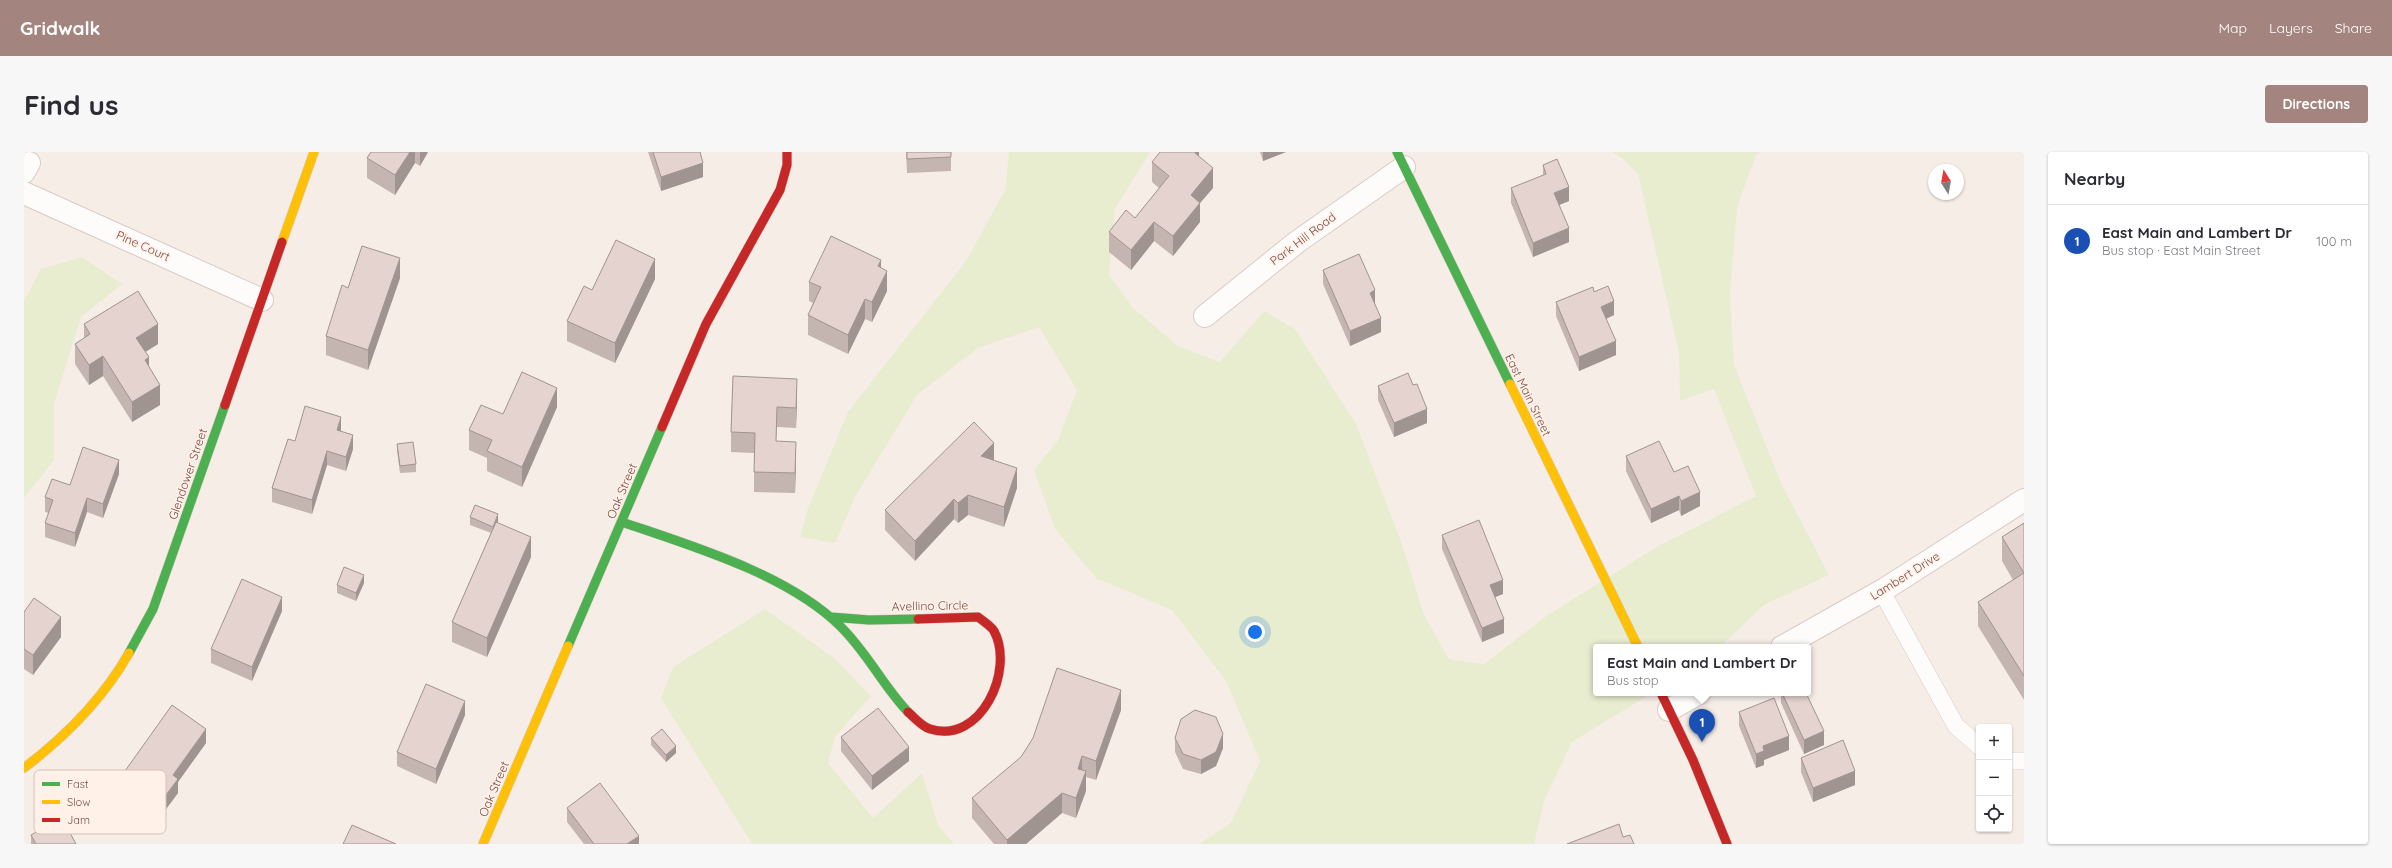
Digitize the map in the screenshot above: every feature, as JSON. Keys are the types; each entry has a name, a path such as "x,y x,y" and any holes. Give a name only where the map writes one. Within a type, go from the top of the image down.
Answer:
{"street":[{"name":"Glendower Street","path":"24,768 69,731 103,694 130,655 153,609 314,152"},
{"name":"Oak Street","path":"483,844 706,324 780,190 787,164 787,152"},
{"name":"Park Hill Road","path":"1205,316 1401,159"},
{"name":"East Main Street","path":"1401,159 1637,644"},
{"name":"Pine Court","path":"24,193 262,300"},
{"name":"Lambert Drive","path":"1787,644 1882,592 2024,500"},
{"name":"Avellino Circle","path":"622,522 707,552 766,577 831,617 856,644 909,713 929,729 953,730 971,723 987,703 999,682 1001,654 994,631 988,622 978,617 869,620 831,617"},
{"path":"1686,696 1665,701 1693,760 1727,844"}],"lane":[{"path":"1882,592 1956,726 1976,743"},
{"path":"2012,761 2024,761"}],"green space":[{"path":"1009,152 1150,152 1115,209 1109,275 1133,308 1178,346 1220,362 1264,311 1295,329 1356,424 1402,544 1424,615 1449,659 1484,664 1549,614 1653,549 1756,496 1714,389 1680,401 1679,353 1638,174 1624,160 1612,152 1760,152 1756,155 1737,208 1730,294 1734,365 1781,483 1829,575 1764,605 1723,644 1593,644 1593,696 1647,696 1572,742 1544,801 1534,844 1199,844 1231,823 1260,761 1226,681 1172,610 1096,578 1055,529 1034,470 1058,440 1077,390 1039,327 978,348 917,395 855,497 835,543 800,537 808,508 848,412 966,261 1005,190"},
{"path":"82,257 122,284 81,317 54,404 54,460 24,498 24,301 41,269"},
{"path":"765,609 834,658 871,696 835,737 828,763 873,818 922,773 938,825 954,844 752,844 661,698 673,667"}],"building":[{"path":"371,152 410,152 395,175 367,158"},
{"path":"653,152 700,152 703,163 661,177"},
{"path":"907,152 951,152 951,157 907,159"},
{"path":"1160,152 1196,152 1195,153 1213,168 1191,195 1200,203 1173,236 1154,222 1131,250 1109,232 1126,210 1135,218 1169,176 1152,162"},
{"path":"1557,159 1569,187 1554,193 1569,228 1533,243 1511,188 1546,174 1543,165"},
{"path":"831,236 881,260 878,266 887,271 872,302 865,299 848,335 808,315 821,287 809,282"},
{"path":"616,240 655,259 615,343 567,321 584,286 592,290"},
{"path":"362,246 400,258 368,350 326,336 342,285 348,288"},
{"path":"1359,254 1375,290 1370,293 1381,318 1350,331 1323,270"},
{"path":"1608,286 1614,301 1601,307 1616,341 1579,357 1556,302 1593,287 1594,292"},
{"path":"138,291 158,324 136,338 149,357 145,360 160,385 132,402 103,356 89,365 75,344 90,334 84,324"},
{"path":"522,372 557,388 522,467 487,451 492,440 469,430 481,405 503,414"},
{"path":"1408,373 1413,385 1417,384 1427,409 1394,423 1378,386"},
{"path":"733,376 797,379 796,408 777,407 776,441 796,442 795,473 754,472 755,433 731,432"},
{"path":"305,406 341,417 337,430 353,435 346,457 327,451 312,500 272,488 288,439 295,441"},
{"path":"974,422 994,443 981,456 1017,468 1004,507 968,495 958,503 954,499 915,541 885,510"},
{"path":"1659,441 1674,472 1688,466 1700,492 1681,501 1679,496 1651,509 1626,456"},
{"path":"413,442 416,464 400,466 397,444"},
{"path":"83,447 119,460 103,504 87,498 75,533 45,523 53,500 45,497 52,479 70,485"},
{"path":"475,505 498,514 493,527 470,517"},
{"path":"1479,520 1503,580 1490,585 1504,619 1482,628 1442,535"},
{"path":"496,522 531,537 487,638 452,622"},
{"path":"2024,523 2024,573 2002,537"},
{"path":"344,567 364,575 356,593 337,585"},
{"path":"2024,573 2024,676 1978,602"},
{"path":"242,579 282,597 252,667 211,649"},
{"path":"34,598 61,617 33,655 24,649 24,612"},
{"path":"1057,668 1121,690 1096,761 1082,756 1078,769 1086,771 1076,798 1062,793 1007,840 972,798 1021,757 1033,738"},
{"path":"426,684 465,701 436,769 397,752"},
{"path":"1783,696 1807,696 1824,731 1804,740"},
{"path":"1774,698 1789,736 1763,746 1764,751 1756,754 1739,712"},
{"path":"172,705 206,729 173,775 178,779 166,795 166,770 126,770"},
{"path":"878,708 909,747 872,776 841,737"},
{"path":"1195,710 1216,717 1223,734 1216,752 1201,760 1183,754 1175,738 1181,719"},
{"path":"662,729 676,746 666,755 651,738"},
{"path":"1843,740 1855,771 1813,788 1801,758"},
{"path":"600,783 639,836 627,844 594,844 567,808"},
{"path":"1619,824 1623,837 1630,835 1634,844 1567,844"},
{"path":"352,825 396,844 343,844"},
{"path":"34,833 71,834 76,844 36,844 31,835"}],"traffic: fast":[{"path":"1397,152 1510,384"},
{"path":"129,653 153,609 225,405"},
{"path":"568,646 662,427"},
{"path":"622,522 708,552 766,577 793,591 818,608 850,636 908,712"},
{"path":"831,617 869,620 918,619"}],"traffic: slow":[{"path":"282,242 314,152"},
{"path":"1510,384 1637,644"},
{"path":"483,844 568,646"},
{"path":"24,768 40,756 82,716 108,686 129,653"}],"traffic: jam":[{"path":"662,427 706,324 780,190 787,165 787,152"},
{"path":"225,405 282,242"},
{"path":"908,712 921,724 930,729 948,731 964,726 978,715 989,701 996,683 1000,665 999,647 994,631 989,625 978,617 918,619"},
{"path":"1662,696 1693,760 1727,844"}],"place":[{"name":"East Main and Lambert Dr","path":"1702,742"}]}
